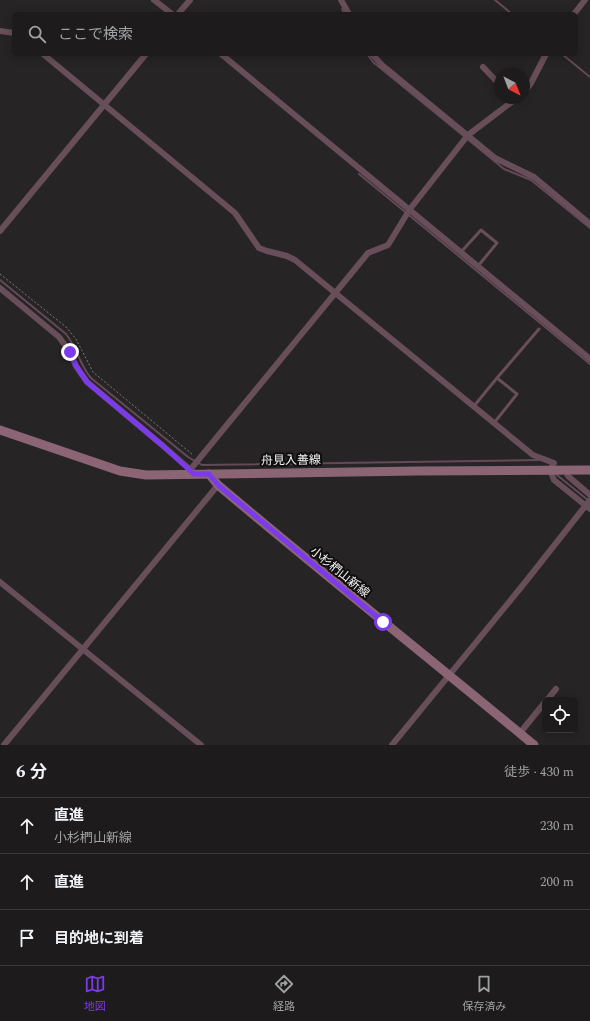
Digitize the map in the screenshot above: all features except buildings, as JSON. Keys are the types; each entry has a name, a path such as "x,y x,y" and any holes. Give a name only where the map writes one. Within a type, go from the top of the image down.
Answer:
{"main road":[{"name":"舟見入善線","path":"0,430 120,471 146,475 192,472 209,474 590,470"},
{"name":"小杉椚山新線","path":"209,474 218,485 338,586 450,675 534,745"}],"street":[{"path":"154,0 169,12"},
{"path":"180,12 190,0"},
{"path":"341,0 348,12"},
{"path":"576,12 585,0"},
{"path":"0,31 12,33"},
{"path":"45,56 235,213 259,248 296,260 533,455 554,463 550,470 554,480 588,505 392,745"},
{"path":"0,231 144,56"},
{"path":"223,56 590,358"},
{"path":"374,56 382,65 495,158 534,177 590,224"},
{"path":"530,84 545,56"},
{"path":"483,67 494,79"},
{"path":"0,288 59,337 70,352 76,366 87,382 192,472 198,459 368,253 388,245 410,209 468,135 508,104"},
{"path":"565,470 568,476 590,495"},
{"path":"4,745 218,485"},
{"path":"0,582 198,744"},
{"path":"549,697 556,689"},
{"path":"520,733 542,706"}],"lane":[{"path":"461,252 481,230 497,242 478,266"},
{"path":"473,406 539,328"},
{"path":"494,423 517,394 497,378"}],"path":[{"path":"0,274 66,327 76,339 93,372 198,459"}],"waterway":[{"path":"495,0 510,12"},
{"path":"368,56 373,62 504,169 531,180 590,228"},
{"path":"564,56 590,77"},
{"path":"359,174 590,364"},
{"path":"0,280 66,334 91,378 188,457 202,465 539,460"},
{"path":"557,475 589,501"}],"route":[{"path":"70,352 76,366 87,382 194,474 209,474 218,485 383,622"}]}
